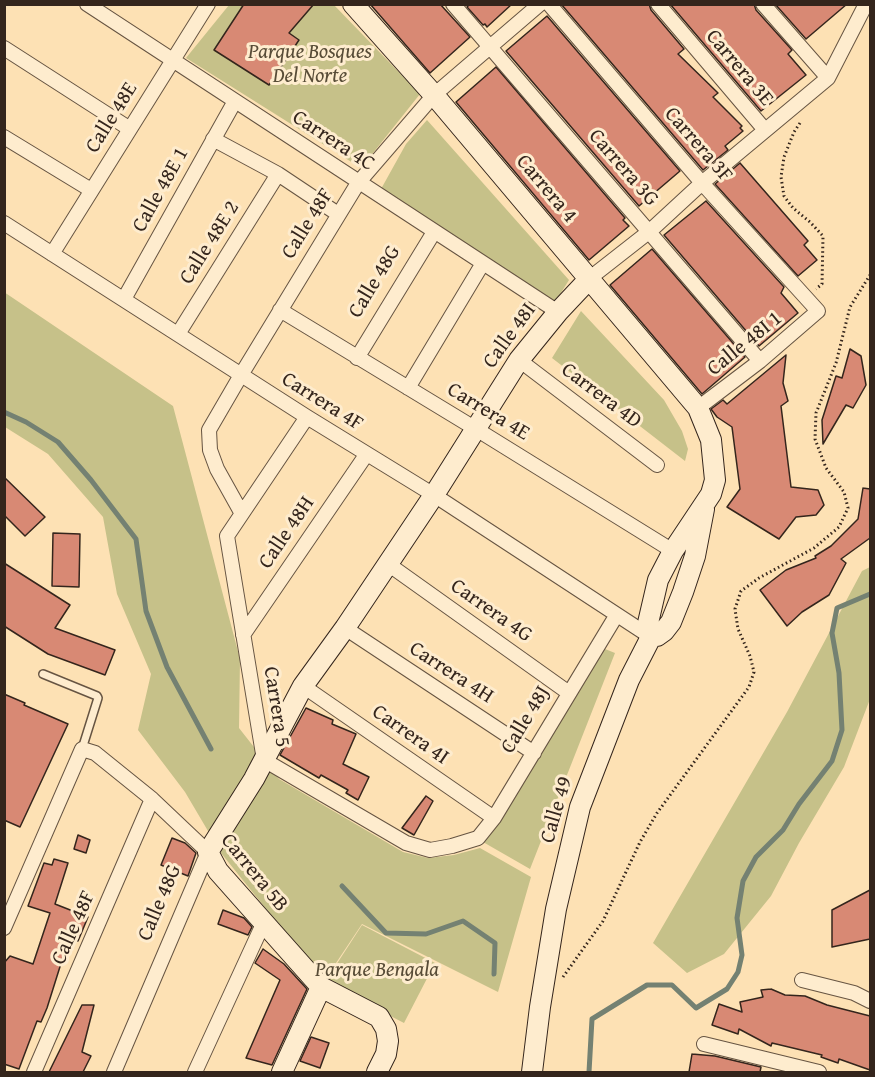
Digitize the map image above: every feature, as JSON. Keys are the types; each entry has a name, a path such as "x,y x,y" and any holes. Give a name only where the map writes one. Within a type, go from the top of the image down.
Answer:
{"main road":[{"name":"Carrera 4","path":"353,4 434,95 698,408"},
{"name":"Calle 48I","path":"264,760 303,686 345,628 434,495 519,360 558,312 590,278"},
{"path":"698,408 711,440 715,480 711,494 705,503 673,551 654,592 648,623 651,637 664,631 671,622 698,544 705,503"},
{"name":"Calle 49","path":"532,1072 556,909 580,807 629,680 651,637"},
{"name":"Calle 48G","path":"208,852 264,760"},
{"name":"Carrera 5B","path":"208,852 218,871 321,987 379,1017 386,1029 386,1054 377,1072"},
{"path":"282,1072 321,987"}],"street":[{"name":"Carrera 4C","path":"87,4 558,312"},
{"name":"Calle 48E","path":"52,254 208,4"},
{"name":"Carrera 3G","path":"453,4 760,361"},
{"name":"Calle 48F","path":"241,512 217,469 210,450 209,430 241,375 358,183 434,95 540,4"},
{"name":"Carrera 3F","path":"549,4 702,183 818,311"},
{"name":"Carrera 3E","path":"658,4 765,130"},
{"path":"763,4 828,78"},
{"name":"Calle 48I","path":"590,278 650,231 702,183 828,78 864,6"},
{"path":"4,48 130,129"},
{"name":"Calle 48E 1","path":"124,299 235,101"},
{"path":"4,137 91,190"},
{"path":"213,139 278,174 338,214"},
{"name":"Calle 48E 2","path":"178,334 278,174"},
{"name":"Carrera 4F","path":"4,224 434,495 616,616"},
{"name":"Calle 48G","path":"357,358 434,232"},
{"path":"408,388 483,263"},
{"name":"Carrera 4E","path":"280,310 673,551"},
{"name":"Calle 48I 1","path":"698,408 760,361 818,311"},
{"name":"Carrera 4D","path":"519,360 657,465"},
{"path":"241,512 307,417"},
{"name":"Calle 48H","path":"243,634 366,454"},
{"name":"Carrera 5","path":"241,512 227,536 264,760 406,843 430,850"},
{"name":"Carrera 4G","path":"388,564 569,693"},
{"path":"616,616 651,637"},
{"name":"Calle 48J","path":"430,850 452,846 478,837 494,818 616,616"},
{"name":"Carrera 4H","path":"345,628 534,753"},
{"name":"Carrera 4I","path":"303,686 494,818"},
{"path":"4,928 82,749"},
{"name":"Carrera 5B","path":"82,749 95,753 152,799 208,852"},
{"name":"Calle 48F","path":"34,1072 152,799"},
{"name":"Calle 48G","path":"114,1072 208,852"},
{"path":"195,1072 263,924"},
{"path":"802,980 854,993 870,1001"},
{"path":"704,1044 819,1072"}],"lane":[{"path":"43,674 97,696 82,749"}],"path":[{"path":"800,122 784,157 781,177 784,196 793,208 823,236 822,284 807,299"},
{"path":"557,983 570,969 603,921 640,842 657,813 748,687 754,672 750,656 738,629 735,609 741,591 759,578 814,548 839,527 848,508 844,492 826,468 815,439 816,413 836,363 849,307 870,275"}],"green space":[{"name":"Parque Bosques Del Norte","path":"229,5 334,5 420,94 361,168 186,58"},
{"path":"427,120 569,280 554,304 381,189 406,144"},
{"path":"4,292 173,406 240,659 239,728 279,779 403,852 428,858 454,855 480,848 531,877 498,992 362,924 324,981 221,853 185,792 138,730 151,674 117,594 103,517 48,454 5,427"},
{"path":"581,311 664,400 682,431 688,449 685,461 552,358"},
{"path":"870,567 870,699 844,767 771,896 724,954 687,973 653,943 787,712 862,571"},
{"path":"605,649 615,653 530,869 483,842"},
{"name":"Parque Bengala","path":"362,925 435,963 404,1023 325,982"}],"building":[{"path":"244,4 314,4 289,33 299,40 269,85 214,50"},
{"path":"370,4 440,4 470,37 430,73"},
{"path":"470,4 512,4 487,27 467,7"},
{"path":"561,4 649,4 651,10 684,49 678,54 718,93 713,97 742,126 740,128 743,131 725,146 728,150 703,170"},
{"path":"670,4 754,4 756,10 792,50 788,54 806,75 761,111"},
{"path":"775,4 847,4 806,39"},
{"path":"547,16 680,171 639,206 506,51"},
{"path":"496,67 625,218 623,220 629,226 589,260 456,102"},
{"path":"740,163 808,241 804,245 817,260 798,276 715,184"},
{"path":"706,201 784,287 781,293 798,313 759,346 664,235"},
{"path":"652,249 745,357 702,394 610,285"},
{"path":"850,349 861,356 866,385 853,408 846,405 823,444 822,420 836,376 842,378"},
{"path":"786,355 783,383 788,401 781,406 791,487 818,490 824,505 816,515 796,517 779,539 727,507 740,489 732,427 717,417 711,409 723,400 727,404"},
{"path":"4,477 45,517 25,536 4,515"},
{"path":"863,488 870,489 870,538 841,559 846,563 829,595 802,612 787,626 760,590 786,570 816,558 815,556 831,546 858,519"},
{"path":"53,533 80,534 79,587 52,586"},
{"path":"4,563 70,605 55,628 115,650 105,675 48,654 4,626"},
{"path":"4,694 68,724 20,827 4,820"},
{"path":"306,708 333,720 332,724 356,734 343,764 369,777 358,800 346,793 348,790 321,775 319,778 280,755"},
{"path":"426,796 433,801 414,835 402,828"},
{"path":"78,835 90,840 86,853 74,849"},
{"path":"172,838 185,843 196,853 188,876 161,865"},
{"path":"54,859 68,863 55,904 88,917 78,941 69,938 47,1008 41,1022 37,1021 19,1069 4,1064 4,963 10,956 33,964 50,913 28,906 44,863 52,865"},
{"path":"870,890 870,939 832,947 832,910"},
{"path":"223,910 244,918 252,927 248,935 218,924"},
{"path":"263,949 284,964 307,989 272,1065 246,1058 280,980 255,963"},
{"path":"771,989 785,995 805,996 827,1005 870,1016 870,1070 839,1059 838,1063 821,1057 822,1055 772,1043 771,1046 739,1029 738,1034 712,1025 719,1004 742,1012 740,1002 763,997 761,990"},
{"path":"82,1005 94,1005 82,1052 91,1056 83,1072 49,1072"},
{"path":"311,1037 329,1043 320,1068 300,1061"},
{"path":"692,1054 715,1056 761,1067 760,1072 689,1072"}],"waterway":[{"path":"4,412 26,422 58,442 91,480 136,539 146,611 167,667 211,749"},
{"path":"589,1072 592,1019 647,985 672,985 696,1008 727,989 738,972 742,955 737,918 743,881 756,857 783,830 799,804 832,761 842,730 839,673 832,633 837,608 870,594"},
{"path":"342,886 386,933 426,934 463,921 495,943 494,974"}]}
